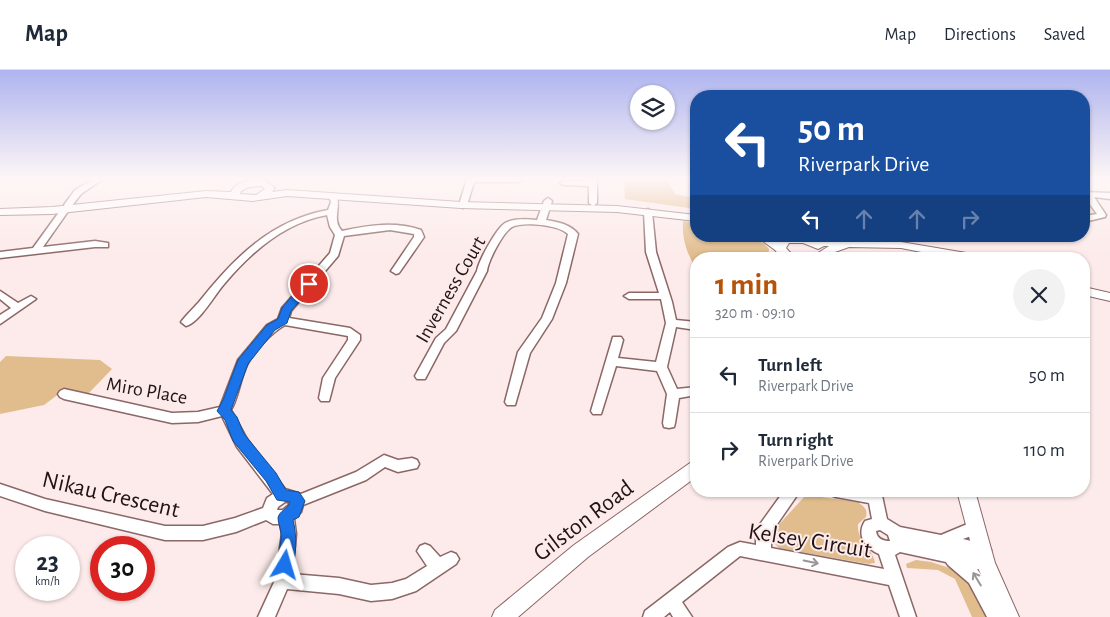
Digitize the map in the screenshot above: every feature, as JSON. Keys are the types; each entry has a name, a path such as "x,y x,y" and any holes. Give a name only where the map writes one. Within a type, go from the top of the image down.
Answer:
{"main road":[{"path":"0,206 66,208 93,205"},
{"path":"0,212 101,205"},
{"path":"554,205 690,217"},
{"path":"609,205 690,212"},
{"path":"769,242 780,251"},
{"path":"811,242 820,247 822,252"},
{"path":"811,242 902,245 940,252"},
{"path":"831,252 838,247 860,247 922,252"},
{"path":"1090,286 1110,291"},
{"path":"1090,292 1110,297"},
{"name":"Gilston Road","path":"502,617 581,551 690,472"},
{"path":"968,497 985,556 1008,617"}],"street":[{"path":"36,251 69,205"},
{"path":"334,205 332,212 334,229 340,234 381,228 418,232 419,238 396,271"},
{"path":"510,402 524,352 547,319 561,283 573,234 569,228 542,223 549,211 547,205"},
{"path":"1096,205 1106,216"},
{"path":"186,322 197,313 224,277 264,241 303,218 332,212"},
{"path":"648,212 651,252 665,296 671,323 661,367 672,394 669,423"},
{"path":"1090,218 1106,216"},
{"name":"Inverness Court","path":"421,376 440,341 450,331 482,271 483,264 505,227 518,222 542,223"},
{"path":"283,321 286,310 335,254 340,234"},
{"path":"0,255 95,244 105,245"},
{"path":"0,294 18,308"},
{"path":"629,296 665,296"},
{"path":"0,320 31,299"},
{"path":"282,496 271,477 238,437 230,417 224,411 230,400 242,363 271,328 283,321 350,332 354,335 354,340 329,378 325,398"},
{"path":"671,323 690,325"},
{"path":"597,411 617,340"},
{"path":"612,361 661,367"},
{"path":"672,394 690,392"},
{"name":"Miro Place","path":"64,394 172,418 198,417 224,411"},
{"path":"298,501 294,496 282,496 272,502 269,512 273,517 286,517 294,512 298,501 361,476 384,461 398,466 412,464"},
{"name":"Nikau Crescent","path":"0,490 45,505 173,534 203,533 236,525 269,512"},
{"path":"764,552 763,532 766,525 789,497"},
{"path":"874,497 880,523"},
{"path":"266,617 283,581 289,534 286,517"},
{"path":"893,542 889,526 880,523 870,526 868,534 873,543 893,542 985,556"},
{"path":"942,548 963,531 976,527"},
{"name":"Kelsey Circuit","path":"893,542 893,578 908,617"},
{"name":"Kelsey Circuit","path":"652,617 733,552 745,548 893,578"},
{"path":"942,548 976,576 995,617"},
{"path":"283,581 339,586 371,593 392,591 410,586 445,563 425,551"},
{"path":"671,601 684,617"}],"shaded area":[{"path":"664,205 690,205 690,208"},
{"path":"683,221 690,222 690,242 760,242 769,249 769,252 690,252 690,257 683,234"},
{"path":"6,356 100,360 112,369 87,395 64,390 44,405 0,414 0,362"},
{"path":"804,497 821,497 858,502 866,510 866,517 858,524 858,530 875,563 868,564 779,548 774,543 772,532"},
{"path":"916,560 931,562 965,573 988,617 972,617 955,579 938,570 907,568 906,564"}],"route":[{"path":"285,565 289,534 286,517 294,512 298,501 294,496 282,496 271,477 238,437 230,417 224,409 230,400 231,392 242,363 271,328 283,321 286,310 309,284"}]}
